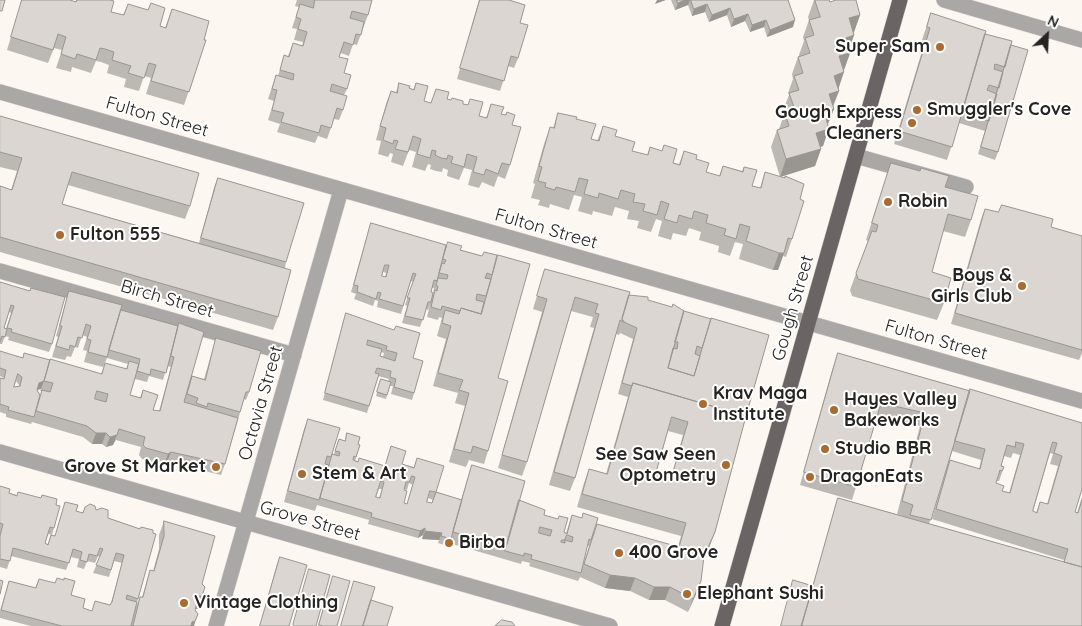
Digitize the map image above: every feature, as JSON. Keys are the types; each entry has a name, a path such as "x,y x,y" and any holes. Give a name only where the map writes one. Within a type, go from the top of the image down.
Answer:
{"main road":[{"name":"Gough Street","path":"722,626 900,0"}],"street":[{"path":"944,0 1082,40"},
{"name":"Fulton Street","path":"0,92 1082,401"},
{"path":"856,156 966,187"},
{"name":"Octavia Street","path":"216,626 341,190"},
{"name":"Birch Street","path":"0,272 294,355"},
{"name":"Grove Street","path":"0,452 610,626"}],"building":[{"path":"0,0 5,0 2,11 0,11"},
{"path":"22,0 70,0 76,2 77,0 110,0 114,1 111,12 124,15 128,4 148,10 151,3 165,8 160,26 166,28 172,9 209,21 204,40 206,40 189,92 151,81 156,65 149,63 144,78 128,73 131,66 112,60 114,52 105,49 100,48 96,60 77,54 75,59 61,54 66,37 58,34 53,50 11,37"},
{"path":"315,0 372,0 368,15 352,11 350,18 364,22 361,35 356,34 353,45 344,42 339,57 348,59 344,73 351,75 347,89 332,84 330,91 347,96 343,110 337,108 331,128 321,125 319,133 281,122 284,113 272,110 277,90 272,89 276,75 293,80 294,74 280,70 284,55 289,57 293,43 303,46 307,32 298,29 301,19 296,17 300,4 313,8"},
{"path":"480,0 509,0 525,5 520,23 528,25 518,58 511,56 504,81 460,68"},
{"path":"691,0 788,0 795,20 770,30 766,20 752,25 748,14 734,19 730,8 712,15 707,4 694,9"},
{"path":"815,0 829,0 830,2 836,0 856,0 860,15 849,18 854,35 846,38 850,53 839,56 844,72 834,76 839,91 829,94 834,109 824,112 829,129 816,133 821,149 786,159 777,130 789,126 785,113 795,110 789,93 799,90 794,76 803,73 798,57 810,53 805,38 814,35 809,20 820,17"},
{"path":"931,13 986,31 952,147 899,131 930,28 927,27"},
{"path":"985,34 1012,41 1005,67 995,64 994,69 1003,72 999,88 989,85 987,90 997,94 989,121 962,113"},
{"path":"1011,45 1028,50 998,152 981,147"},
{"path":"399,83 410,86 409,88 414,90 416,83 428,86 424,101 431,103 436,89 449,92 447,99 451,100 452,98 463,101 463,104 468,105 470,99 483,102 479,116 487,118 491,104 504,107 501,114 506,115 507,112 515,115 512,125 521,127 510,165 502,163 498,174 486,169 484,175 473,172 477,157 467,154 464,167 451,163 453,157 448,155 447,159 435,155 436,151 432,150 430,158 417,154 421,139 413,136 408,152 395,149 398,141 394,140 393,144 383,140 386,128 380,126 391,91 397,93"},
{"path":"558,113 596,124 591,139 599,141 603,126 617,130 615,136 635,142 632,151 648,155 650,147 662,151 664,145 677,149 673,163 680,165 684,151 697,155 696,159 709,163 706,172 720,176 723,166 743,172 744,167 757,170 752,186 761,188 765,172 785,178 785,176 804,184 800,199 804,201 792,239 788,238 784,253 779,253 746,241 750,227 740,224 736,239 724,235 726,229 706,223 708,215 694,211 692,219 679,215 677,223 664,219 669,204 661,201 657,215 643,211 645,204 633,202 635,194 621,190 618,199 599,193 598,198 584,194 588,180 579,178 575,192 556,187 555,190 545,187 546,183 538,181 542,167 539,166 550,127 554,128"},
{"name":"Fulton 555","path":"0,116 199,173 190,206 72,172 62,204 291,270 278,317 0,237 0,186 12,190 22,158 0,152"},
{"path":"891,163 920,171 921,168 949,176 945,187 978,196 971,220 948,214 932,272 951,278 944,303 858,279 856,273 872,231 876,232 878,225 872,223"},
{"path":"218,178 304,203 286,262 201,238"},
{"name":"Boys & Girls Club","path":"1002,205 1053,219 1051,227 1082,236 1082,350 955,313 985,209 998,212"},
{"path":"371,223 446,245 437,281 434,280 431,302 428,302 423,320 405,316 410,298 407,298 416,274 413,273 403,306 379,299 381,293 378,292 376,299 357,292 358,286 354,285","holes":["385,265 389,265 386,277 382,276"]},
{"path":"448,242 462,246 460,250 482,256 484,252 497,255 492,275 487,273 485,278 491,279 486,296 477,294 476,300 484,302 481,314 461,308 460,311 442,306 441,310 431,307 435,290 437,291 438,278 447,279 448,275 439,273 442,263 444,264 446,260 443,259"},
{"path":"498,255 530,264 498,378 508,381 488,451 473,446 471,453 454,449 469,393 459,390 463,380 438,373 451,326 442,323 445,310 459,314 461,308 481,314"},
{"path":"545,269 630,292 622,319 624,322 620,320 575,478 554,472 599,314 595,313 598,304 575,297 527,462 502,455 547,299 537,296"},
{"path":"0,282 30,291 31,288 65,297 52,344 11,332 12,329 7,328 14,306 11,305 4,328 7,329 5,337 2,336 0,341"},
{"path":"69,291 122,305 107,357 88,352 91,340 87,339 91,326 86,324 82,338 78,337 75,347 70,345 69,350 56,346"},
{"path":"629,295 648,297 648,300 672,307 673,304 684,311 668,368 694,376 711,318 769,335 746,416 633,383 632,386 622,383 637,328 624,322 622,319"},
{"path":"121,310 178,326 166,373 151,369 150,375 137,371 140,359 109,350"},
{"path":"684,311 711,319 702,348 697,346 695,354 700,356 694,376 668,368 673,348 677,349 678,342 675,342"},
{"path":"346,313 394,330 396,326 420,333 413,358 423,361 414,393 394,387 396,379 390,377 391,371 377,368 375,373 379,374 369,406 325,393","holes":["368,340 387,346 386,350 397,353 395,361 380,356 382,349 367,345"]},
{"path":"179,323 204,332 184,402 238,418 225,464 171,452 168,454 146,448 143,445 145,437 119,429 117,435 110,437 106,433 96,433 87,426 36,411 42,390 50,392 53,383 44,381 50,359 102,374 105,363 127,369 129,361 139,364 130,395 141,398 143,390 158,395 153,410 160,411 174,357 171,356","holes":["97,391 108,394 106,402 95,399"]},
{"path":"216,338 261,351 249,392 246,392 240,412 208,403 207,407 196,403 198,398 187,394 192,376 205,380"},
{"path":"0,351 23,358 24,353 50,360 44,381 39,383 37,390 40,395 34,417 8,410 9,407 0,404 0,378 4,379 6,370 0,368","holes":["18,374 22,377 20,386 14,387"]},
{"path":"838,353 970,391 931,520 910,515 913,505 902,501 925,413 881,403 856,487 804,472"},
{"path":"381,379 391,382 387,395 377,392"},
{"path":"633,383 746,416 715,532 704,556 701,581 693,599 670,587 654,587 635,578 610,575 584,564 597,524 679,547 686,523 582,494 589,469 607,474","holes":["672,417 688,422 672,475 657,470"]},
{"path":"970,389 1082,423 1082,489 1075,512 1078,513 1082,500 1082,567 1064,562 1068,549 936,509 950,460 980,469 985,449 955,441","holes":["1016,442 1024,444 1010,493 1002,491 1004,486 996,483 1000,470 1002,471 1004,467 1001,466 1007,445 1015,447","1053,442 1057,443 1054,453 1062,456 1048,504 1040,502 1037,513 1033,511"]},
{"path":"308,419 340,428 331,457 327,456 325,464 329,465 319,500 288,491"},
{"path":"347,433 360,437 358,444 360,445 353,460 358,462 359,458 385,466 391,446 406,451 402,464 414,468 417,458 444,466 436,492 462,500 451,539 441,536 442,533 425,531 425,528 420,531 371,517 372,513 320,498 332,454 339,456 340,452 335,451 339,439 345,441","holes":["412,476 415,477 407,504 404,503 407,491 404,490 406,482 409,482","381,481 384,482 380,498 376,497","430,491 436,492 432,503 427,502"]},
{"path":"472,465 525,481 506,548 453,532"},
{"path":"0,486 10,489 9,493 17,496 18,492 41,498 42,495 57,499 56,505 60,506 54,528 50,527 45,543 48,545 51,535 55,536 65,502 78,505 76,511 83,513 85,507 90,504 95,506 96,510 102,508 108,510 108,518 140,529 141,527 153,530 153,533 156,534 138,599 127,595 126,599 137,602 131,626 62,626 1,610 9,581 36,588 39,579 55,583 57,578 75,581 71,595 85,599 83,608 92,611 95,601 110,605 124,555 116,553 111,570 96,565 103,549 100,548 97,556 89,554 87,562 80,560 82,552 73,549 69,563 13,548 10,561 0,559 0,536 3,524 0,523"},
{"path":"838,498 1082,567 1082,626 802,626"},
{"path":"519,500 545,510 544,515 558,519 559,516 568,518 564,532 567,534 572,515 582,518 583,513 598,518 591,540 589,539 581,573 531,559 532,555 524,553 524,556 505,551","holes":["540,527 552,530 550,536 539,533","567,535 573,537 572,542 565,540"]},
{"path":"164,521 215,536 202,584 205,587 202,596 199,596 195,610 198,614 191,626 133,626 140,597 143,597 150,570 154,571 164,536"},
{"path":"280,557 307,565 289,626 260,626"},
{"path":"309,569 330,575 316,626 294,626 293,625"},
{"path":"333,576 350,581 337,626 323,626 319,625"},
{"path":"0,580 3,581 0,594"},
{"path":"793,580 813,586 801,626 781,626"},
{"path":"354,581 375,587 363,626 341,626"},
{"path":"371,600 393,607 387,626 363,626"},
{"path":"502,620 512,622 515,626 495,626"}],"place":[{"name":"Super Sam","path":"940,47"},
{"name":"Smuggler's Cove","path":"917,110"},
{"name":"Gough Express Cleaners","path":"912,123"},
{"name":"Robin","path":"888,202"},
{"name":"Fulton 555","path":"60,235"},
{"name":"Boys & Girls Club","path":"1022,286"},
{"name":"Krav Maga Institute","path":"703,404"},
{"name":"Hayes Valley Bakeworks","path":"834,410"},
{"name":"Studio BBR","path":"825,449"},
{"name":"See Saw Seen Optometry","path":"726,465"},
{"name":"Grove St Market","path":"216,467"},
{"name":"Stem & Art","path":"302,474"},
{"name":"DragonEats","path":"810,477"},
{"name":"Birba","path":"449,543"},
{"name":"400 Grove","path":"619,553"},
{"name":"Elephant Sushi","path":"687,594"},
{"name":"Vintage Clothing","path":"184,603"}]}
